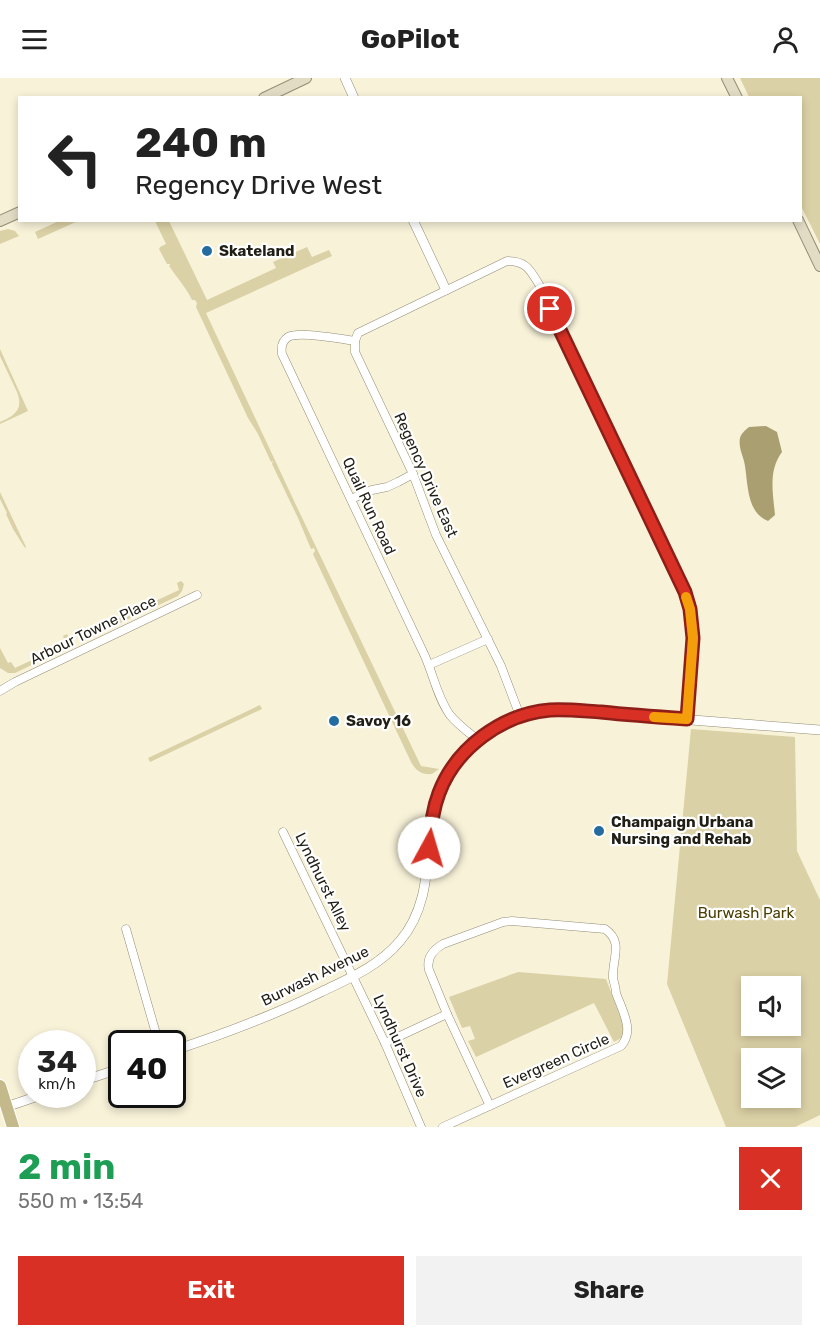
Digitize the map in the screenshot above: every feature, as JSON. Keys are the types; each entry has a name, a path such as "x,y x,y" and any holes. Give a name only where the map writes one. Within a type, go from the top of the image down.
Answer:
{"main road":[{"path":"268,96 306,78"},
{"path":"727,78 736,96"},
{"path":"0,221 18,213"},
{"path":"799,222 820,266"},
{"path":"0,1086 13,1127"}],"street":[{"path":"345,78 353,96"},
{"path":"414,222 446,290"},
{"path":"355,341 358,333 507,261 517,261 528,268 540,286 685,592 690,609 693,638 687,719"},
{"name":"Quail Run Road","path":"355,341 297,334 287,338 281,348 429,665 448,712 478,740"},
{"name":"Regency Drive East","path":"355,341 355,352 413,474 436,535 501,666 520,716"},
{"path":"351,499 372,490 387,487 413,474"},
{"name":"Arbour Towne Place","path":"1,689 197,595"},
{"path":"429,665 488,639"},
{"name":"Burwash Avenue","path":"186,1046 249,1024 354,977 390,952 402,939 417,915 423,898 432,819 439,792 447,776 467,749 488,732 507,721 534,712 564,710 820,730"},
{"name":"Lyndhurst Alley","path":"284,832 354,977"},
{"name":"Evergreen Circle","path":"443,1127 490,1106 621,1047 629,1029 613,979 616,945 611,933 605,929 503,922 443,944 430,956 428,964 447,1014 490,1106"},
{"path":"126,929 155,1030"},
{"name":"Lyndhurst Drive","path":"354,977 421,1127"},
{"path":"385,1043 447,1014"},
{"path":"6,1107 18,1103"}],"green space":[{"path":"740,78 820,78 820,244 802,208 802,96 749,96"},
{"path":"57,222 76,222 38,239 35,232"},
{"path":"155,222 169,222 207,300 276,268 273,262 307,247 312,257 329,250 332,256 206,313 421,766 439,769 432,774 420,772 411,762 313,554 314,548 311,549 272,464 273,461 271,462 248,418 196,307 197,303 192,300 159,249 166,244"},
{"path":"8,229 15,231 19,236 0,244 0,231"},
{"path":"0,349 28,411 0,424 16,412 19,398 0,356"},
{"path":"0,492 25,548 6,514 0,499"},
{"path":"181,581 184,584 178,596 88,638 81,636 77,629 81,627 85,634 179,590 177,583"},
{"path":"67,634 71,642 69,647 15,673 8,673 0,668 0,648 8,663 11,662 15,668 66,644 63,636"},
{"path":"260,705 262,709 150,762 148,758"},
{"name":"Burwash Park","path":"691,729 795,737 797,851 820,900 820,1115 795,1127 726,1127 667,984"},
{"path":"518,972 606,979 625,1029 623,1037 614,1042 594,1003 476,1057 468,1041 475,1039 470,1026 462,1028 449,997"}],"shaded area":[{"path":"766,426 777,432 782,452 773,474 775,515 768,521 756,512 752,505 740,449 741,435 749,427"}],"slow traffic":[{"path":"654,717 687,719 693,638 690,609 686,597"}],"place":[{"name":"Skateland","path":"207,251"},
{"name":"Savoy 16","path":"334,721"},
{"name":"Champaign Urbana Nursing and Rehab","path":"599,831"}],"route":[{"path":"429,848 436,801 451,768 467,749 488,732 507,721 534,712 549,710 687,719 693,638 690,609 685,592 550,309"}]}
